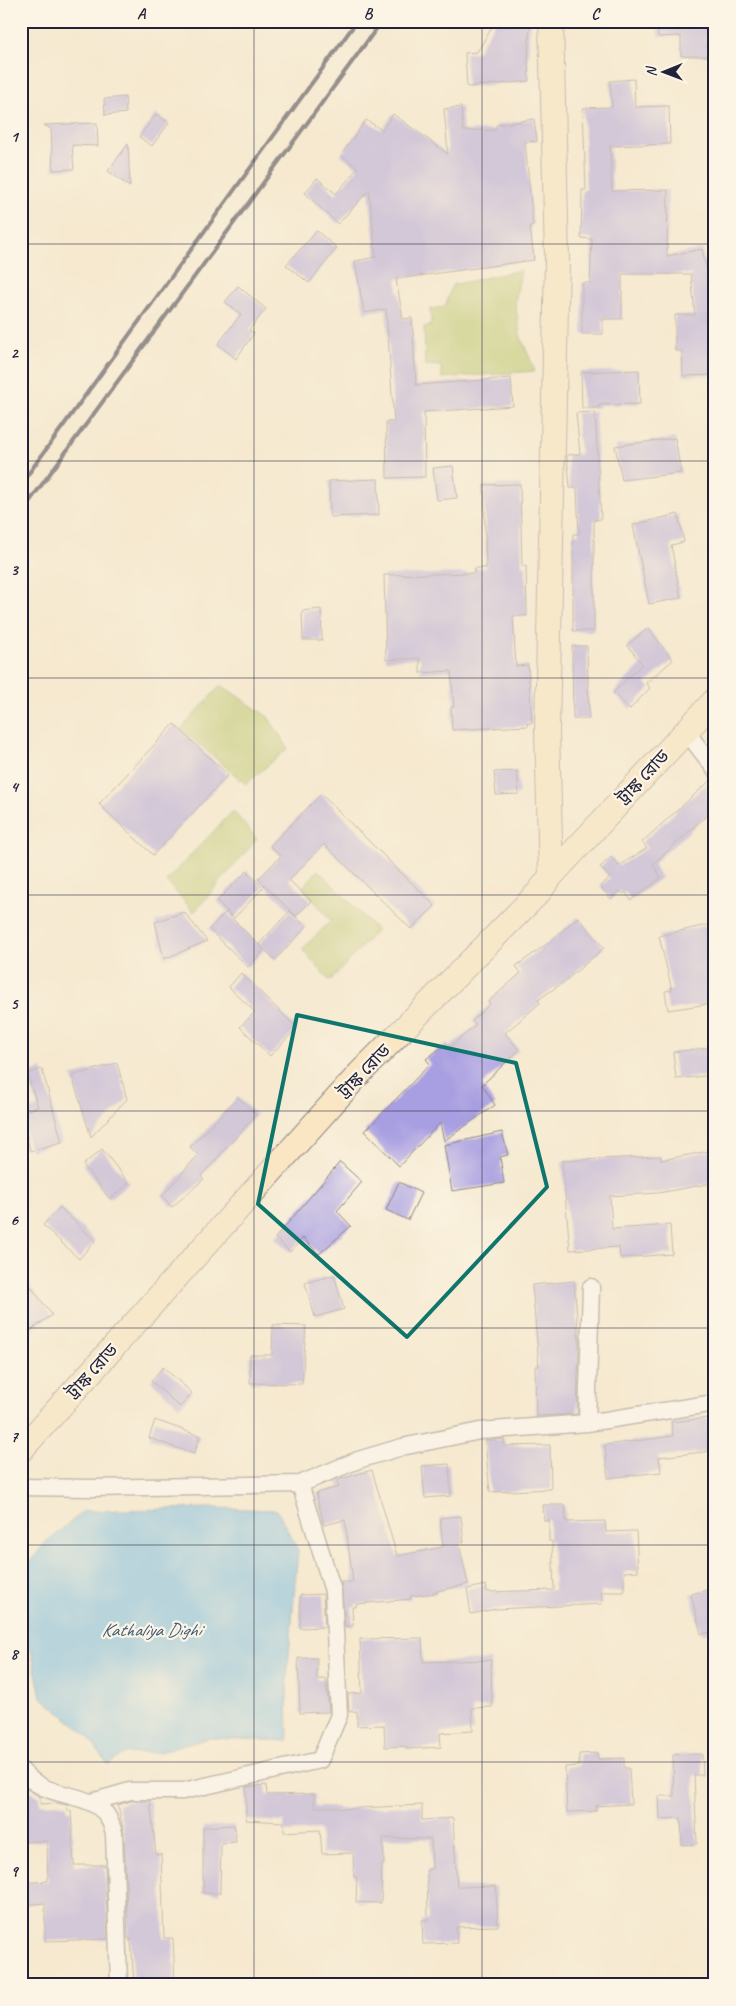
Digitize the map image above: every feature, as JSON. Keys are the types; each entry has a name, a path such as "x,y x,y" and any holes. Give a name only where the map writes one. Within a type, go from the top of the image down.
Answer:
{"main road":[{"path":"551,21 557,259 548,732 551,876"},
{"name":"ট্রাঙ্ক রোড","path":"21,1450 359,1074 539,892 551,876 715,700"}],"street":[{"path":"686,731 715,769"},
{"path":"587,1423 591,1287"},
{"path":"21,1487 92,1488 300,1484 358,1460 402,1447 480,1431 587,1423 715,1403"},
{"path":"92,1802 130,1791 183,1791 320,1760 339,1715 333,1591 300,1484"},
{"path":"21,1770 31,1782 51,1792 92,1802 108,1816 114,1833 119,1985"}],"highlighted area":[{"path":"297,1015 516,1063 547,1187 407,1337 258,1204"}],"green space":[{"path":"521,270 515,302 520,335 535,371 442,378 441,366 425,365 424,327 431,325 430,309 445,307 452,285"},
{"path":"221,685 268,717 288,748 246,784 181,729"},
{"path":"233,811 257,839 194,912 166,881"},
{"path":"318,870 377,930 330,981 302,949 331,921 303,887"}],"water":[{"name":"Kathaliya Dighi","path":"210,1508 277,1510 298,1550 287,1679 288,1741 210,1738 160,1752 123,1754 108,1765 87,1735 41,1697 31,1649 21,1639 21,1573 46,1542 84,1511"}],"building":[{"path":"496,21 530,21 529,81 467,87 465,53 477,52"},
{"path":"657,21 713,21 713,34 706,34 708,56 681,56 681,36 658,37"},
{"path":"634,79 635,107 669,106 670,144 610,146 612,191 668,190 667,256 702,249 709,280 715,280 715,375 683,376 682,351 675,351 675,315 695,315 691,274 622,274 622,319 603,319 603,334 582,334 582,283 590,283 592,239 581,238 582,190 586,190 583,108 612,107 610,81"},
{"path":"125,97 126,113 105,115 104,99"},
{"path":"461,107 463,131 496,130 496,125 534,119 537,141 525,142 533,225 530,226 534,260 396,279 403,319 412,318 416,385 511,378 513,406 424,412 425,477 387,478 386,422 394,422 386,309 364,313 355,261 376,257 369,190 338,224 305,193 317,178 336,194 358,168 341,155 366,120 382,130 393,114 448,154 444,109"},
{"path":"156,114 169,123 152,146 139,137"},
{"path":"97,123 98,146 72,145 74,169 53,170 51,129 44,125"},
{"path":"128,144 130,187 108,171"},
{"path":"317,231 337,248 309,283 286,265"},
{"path":"238,286 266,309 249,330 254,333 236,359 218,344 241,314 225,302"},
{"path":"639,370 640,404 599,405 599,408 582,408 581,372"},
{"path":"595,412 601,519 594,520 594,631 573,631 573,534 579,534 577,488 570,488 567,455 580,454 576,413"},
{"path":"675,438 681,473 622,480 615,446"},
{"path":"453,466 457,498 437,500 433,468"},
{"path":"378,479 379,515 330,517 329,481"},
{"path":"520,484 522,566 526,566 527,616 513,616 516,666 528,665 532,723 527,723 528,726 452,730 451,707 454,707 451,671 420,673 420,658 386,660 384,575 474,573 474,568 486,568 484,485"},
{"path":"678,514 684,542 671,545 681,598 649,604 633,525"},
{"path":"321,609 322,640 303,640 302,611"},
{"path":"648,628 673,660 646,683 650,688 630,709 613,693 642,664 627,645"},
{"path":"572,646 587,646 589,719 573,719"},
{"path":"174,724 228,775 153,855 99,804"},
{"path":"517,771 519,794 496,795 494,772"},
{"path":"713,778 715,779 715,808 653,864 661,878 631,900 625,892 623,894 620,891 611,899 600,886 610,878 600,867 611,857 619,866 647,848 642,842"},
{"path":"321,794 435,906 411,929 324,844 289,880 311,901 296,916 258,879 281,856 270,846"},
{"path":"247,871 263,888 234,918 217,901"},
{"path":"290,911 306,927 275,960 259,944"},
{"path":"184,912 207,941 164,959 155,922"},
{"path":"226,912 264,950 248,967 209,929"},
{"path":"578,917 604,948 565,981 538,1000 540,1003 505,1033 519,1050 482,1085 495,1105 444,1141 440,1123 399,1166 365,1131 430,1064 426,1059 447,1043 450,1047 476,1025 472,1021 490,1004 488,1002 521,973 516,966 547,944"},
{"path":"715,923 715,1003 668,1010 665,991 672,990 659,936"},
{"path":"241,973 297,1028 270,1056 240,1027 255,1012 229,987"},
{"path":"715,1047 715,1075 676,1079 673,1052"},
{"path":"117,1063 127,1099 91,1137 72,1076"},
{"path":"42,1069 62,1142 30,1151 21,1112 38,1107 27,1074"},
{"path":"238,1097 256,1115 201,1176 204,1179 172,1207 162,1196 198,1155 190,1147"},
{"path":"502,1132 508,1155 500,1157 504,1183 452,1191 444,1145"},
{"path":"102,1149 129,1183 110,1199 83,1165"},
{"path":"715,1150 713,1183 658,1193 610,1196 612,1229 670,1225 672,1254 620,1258 619,1247 570,1250 562,1161 661,1156 661,1160"},
{"path":"340,1162 362,1182 337,1211 351,1226 319,1254 303,1238 290,1252 275,1238"},
{"path":"399,1182 421,1193 408,1220 386,1210"},
{"path":"60,1207 95,1241 79,1259 43,1225"},
{"path":"21,1273 52,1315 21,1337"},
{"path":"334,1275 344,1309 315,1317 305,1283"},
{"path":"574,1281 579,1340 577,1414 536,1416 535,1366 539,1366 532,1285"},
{"path":"273,1325 306,1326 302,1384 250,1383 250,1355 272,1355"},
{"path":"163,1367 192,1393 180,1407 151,1381"},
{"path":"709,1418 712,1451 659,1457 661,1472 608,1478 605,1445 673,1436 671,1422"},
{"path":"155,1420 200,1436 194,1454 149,1438"},
{"path":"504,1439 505,1446 550,1445 551,1489 490,1492 485,1441"},
{"path":"449,1464 451,1496 425,1498 422,1466"},
{"path":"372,1470 397,1556 443,1547 440,1518 461,1516 464,1542 459,1543 468,1584 437,1591 437,1593 410,1596 411,1599 356,1604 356,1607 352,1607 353,1626 345,1626 341,1582 353,1582 345,1520 324,1525 316,1493 339,1487 337,1480"},
{"path":"543,1505 565,1505 566,1522 605,1521 606,1532 636,1531 638,1571 624,1572 624,1592 601,1592 602,1604 496,1609 471,1614 467,1589 486,1585 487,1592 554,1590 552,1541 549,1541 549,1520 544,1521"},
{"path":"715,1588 715,1631 701,1634 691,1594"},
{"path":"323,1594 325,1627 300,1628 300,1595"},
{"path":"422,1638 423,1662 491,1660 492,1707 472,1708 473,1731 440,1733 441,1747 406,1749 406,1746 385,1747 384,1725 357,1726 357,1711 349,1712 348,1694 362,1693 360,1639"},
{"path":"298,1658 317,1658 317,1679 326,1679 329,1712 300,1713"},
{"path":"597,1753 598,1759 624,1758 624,1768 629,1768 631,1804 596,1806 596,1811 567,1812 565,1767 579,1766 579,1754"},
{"path":"702,1754 703,1775 694,1775 697,1844 682,1845 681,1818 660,1819 659,1796 674,1796 673,1755"},
{"path":"266,1785 267,1795 314,1794 315,1807 337,1807 339,1809 422,1805 422,1820 453,1818 457,1887 496,1886 498,1926 456,1927 457,1943 423,1944 422,1920 428,1920 427,1870 432,1869 431,1839 383,1838 384,1864 382,1864 381,1903 356,1902 357,1877 354,1877 353,1853 322,1854 320,1830 284,1832 284,1822 246,1820 246,1787"},
{"path":"21,1790 29,1790 40,1797 40,1804 57,1803 67,1805 68,1811 71,1811 74,1865 105,1865 108,1939 45,1941 45,1903 21,1905 21,1883 48,1881 47,1841 21,1842"},
{"path":"131,1801 150,1801 156,1855 161,1854 164,1938 173,1938 175,1983 134,1985 131,1939 128,1939 124,1833 118,1805"},
{"path":"234,1825 236,1842 221,1843 220,1893 203,1893 203,1827"}],"railway":[{"path":"21,484 357,21"},
{"path":"21,513 382,21"}]}
